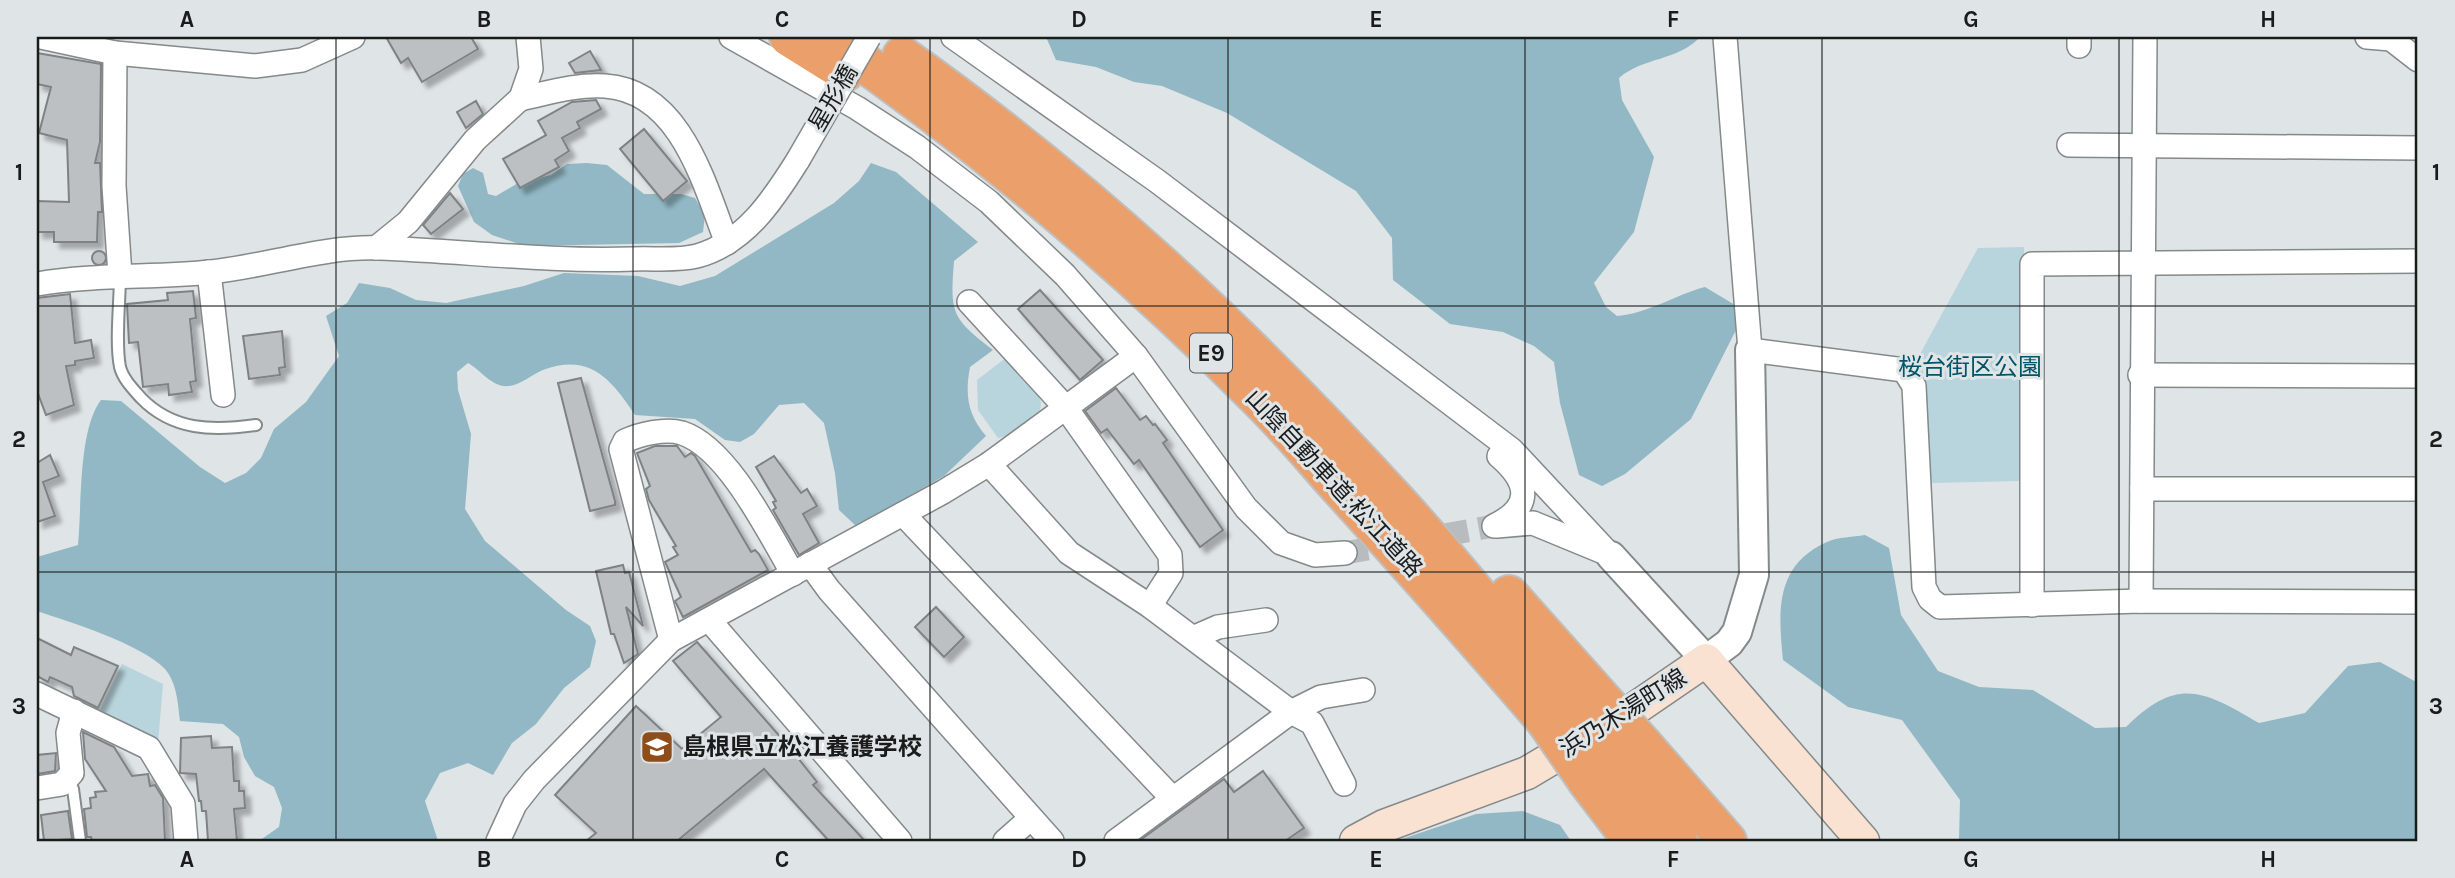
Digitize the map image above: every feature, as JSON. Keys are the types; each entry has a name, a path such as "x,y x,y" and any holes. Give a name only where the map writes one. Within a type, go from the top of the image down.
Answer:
{"highway":[{"path":"789,37 1008,172"},
{"name":"山陰自動車道;松江道路","path":"827,37 919,100 1158,300 1259,399 1428,585 1452,633 1561,716"},
{"path":"874,37 958,95 1040,158 1248,330 1415,490 1561,716 1604,771 1678,841"},
{"path":"907,37 958,95"},
{"path":"1561,716 1604,771 1633,841"},
{"path":"1599,841 1604,771"},
{"path":"1604,771 1727,841"}],"main road":[{"name":"浜乃木湯町線","path":"1356,841 1384,826 1527,773 1633,710 1706,660 1863,841"}],"street":[{"path":"41,37 115,54 255,66 302,60 353,37"},
{"path":"376,248 408,222 475,140 520,99 531,69 528,37"},
{"path":"731,37 857,108 917,147 989,202 1065,275 1136,356 1245,508 1281,543 1315,555 1345,553"},
{"name":"星形橋","path":"37,284 120,275 209,272 344,249 376,248 568,261 696,256 727,243 749,226 771,203 869,37"},
{"path":"953,37 1157,181 1512,450 1706,660 1730,643 1737,632 1754,575 1750,350 1725,37"},
{"path":"2141,601 2140,375 2144,37"},
{"path":"2367,37 2391,39 2418,60"},
{"path":"115,54 114,186 120,275"},
{"path":"520,99 576,88 607,86 622,89 649,102 673,127 691,153 727,243"},
{"path":"2069,145 2418,148"},
{"path":"2032,605 2032,264 2418,261"},
{"path":"209,272 223,395"},
{"path":"970,302 1066,408 1170,555 1171,573 1150,606"},
{"path":"1750,350 1904,370 1914,386 1924,587 1930,599 1940,607 2141,601 2418,602"},
{"path":"498,841 515,804 534,780 671,640 710,621 989,464 1136,356"},
{"path":"2140,375 2418,376"},
{"path":"1433,390 1470,430 1510,465 1524,487 1522,507 1513,517 1494,526 1533,523 1611,556"},
{"path":"671,640 621,449 625,441 668,430 690,436 736,477 801,569 829,590 1052,841"},
{"path":"989,464 1069,554 1195,637 1291,712 1312,723 1344,784"},
{"path":"2142,489 2418,489"},
{"path":"903,514 1173,799"},
{"path":"1195,637 1218,626 1266,620"},
{"path":"710,621 900,841"},
{"path":"1116,841 1291,712 1321,697 1363,690"},
{"path":"37,694 149,748 183,803 186,841"},
{"path":"37,788 68,780 73,765 68,733 74,711"},
{"path":"1005,841 1031,818"}],"lane":[{"path":"120,275 120,363 135,392 159,412 185,426 217,429 256,425"},
{"path":"68,780 73,789 80,841"}],"green space":[{"name":"桜台街区公園","path":"2024,247 2024,265 2019,267 2020,481 1930,483 1920,354 1978,248"},
{"path":"1007,357 1035,388 1041,403 1040,410 1007,436 998,438 978,410 977,380"},
{"path":"122,664 163,684 158,743 98,714"}],"shaded area":[{"path":"1046,37 1700,37 1681,51 1639,66 1619,78 1622,100 1654,157 1634,232 1594,283 1606,307 1617,316 1651,308 1705,287 1735,305 1737,328 1691,419 1625,474 1602,486 1579,475 1560,403 1554,362 1534,346 1503,332 1450,324 1393,280 1392,238 1356,191 1227,113 1162,86 1134,82 1096,67 1056,60"},
{"path":"871,163 896,172 978,242 954,261 953,292 956,313 961,321 993,350 970,367 968,377 971,412 986,436 944,476 856,526 839,510 835,473 824,423 804,403 779,405 754,434 740,442 725,440 695,419 635,415 608,381 587,367 560,365 543,370 518,384 503,386 468,363 457,372 458,390 471,434 465,509 485,541 566,610 590,626 596,641 590,667 564,688 536,724 512,743 493,775 468,763 440,773 425,801 438,841 259,841 279,827 282,808 274,787 255,776 244,757 239,737 223,724 180,721 172,681 165,669 140,651 37,611 37,557 78,545 82,469 88,430 101,400 121,401 200,467 225,483 246,473 261,458 274,429 306,402 339,356 326,316 347,303 359,283 390,288 416,300 446,303 524,286 564,273 638,276 680,286 715,276 834,203 859,181"},
{"path":"567,164 607,165 644,194 681,194 695,198 705,215 703,232 679,243 525,246 492,235 474,222 458,186 463,174 473,168 483,173 488,194 496,196 520,182 551,175"},
{"path":"1865,535 1889,548 1901,615 1938,671 1979,687 2033,690 2095,728 2126,727 2160,700 2176,695 2206,696 2259,723 2305,713 2348,666 2380,662 2418,683 2418,841 1959,841 1960,800 1902,720 1848,707 1783,660 1781,607 1789,577 1797,563 1827,542"},
{"path":"1523,811 1560,825 1571,841 1396,841 1476,814"}],"building":[{"path":"386,37 471,37 478,49 422,82 408,58 401,63"},
{"path":"590,51 601,70 575,73 569,63"},
{"path":"37,53 101,64 100,142 95,163 100,163 102,212 98,212 97,242 54,242 54,232 37,232 37,201 69,202 67,140 39,133 51,87 37,84"},
{"path":"596,100 601,109 577,122 580,128 562,138 569,151 555,160 559,167 520,188 503,159 546,135 538,121 572,102"},
{"path":"476,101 483,114 466,128 457,112"},
{"path":"644,129 687,181 663,201 620,149"},
{"path":"450,193 463,209 431,234 423,225"},
{"path":"99,251 104,253 104,263 99,265 94,263 92,258 94,253"},
{"path":"1040,290 1103,360 1080,380 1018,309"},
{"path":"193,291 196,318 190,319 196,381 190,382 192,392 169,395 168,384 143,387 138,342 129,343 127,304 168,300 167,293"},
{"path":"70,294 75,343 91,340 94,358 75,361 75,365 66,366 74,405 46,415 37,391 37,298"},
{"path":"282,331 285,367 279,368 280,375 249,379 243,336"},
{"path":"581,378 615,501 615,505 590,511 558,383"},
{"path":"1116,388 1140,420 1146,416 1155,424 1167,440 1163,443 1223,530 1200,547 1139,460 1134,464 1107,429 1101,433 1085,411"},
{"path":"655,446 677,446 685,457 691,453 695,456 751,552 755,550 759,554 768,570 683,617 675,601 681,597 665,562 678,555 673,547 676,546 649,500 646,489 650,486 637,453"},
{"path":"50,455 59,476 43,482 55,516 37,522 37,463"},
{"path":"774,456 801,493 807,489 817,506 803,514 819,543 799,555 773,510 776,508 773,502 776,501 756,467"},
{"path":"623,565 625,573 629,572 643,626 626,607 638,654 624,663 614,634 611,634 596,571"},
{"path":"936,607 964,637 944,657 915,627"},
{"path":"37,638 71,655 74,647 118,666 98,708 74,696 72,687 50,677 48,682 37,676"},
{"path":"697,642 790,748 817,782 813,785 865,841 829,841 764,769 677,841 586,841 596,833 555,795 636,706 682,749 721,717 673,661"},
{"path":"83,732 114,747 132,776 148,774 150,786 155,785 163,798 165,841 92,841 91,837 87,837 84,809 91,808 90,798 96,797 95,792 106,791 85,759"},
{"path":"211,736 212,748 232,747 234,781 239,781 239,791 244,791 245,808 234,809 237,841 208,841 206,811 202,811 199,801 196,774 180,773 181,738"},
{"path":"56,753 55,771 37,774 37,755"},
{"path":"1263,771 1304,828 1285,841 1139,841 1224,779 1234,792"},
{"path":"68,811 72,839 44,841 41,815"}],"tunnel":[{"path":"1345,553 1494,526"}],"place":[{"name":"島根県立松江養護学校","path":"657,747"}]}
